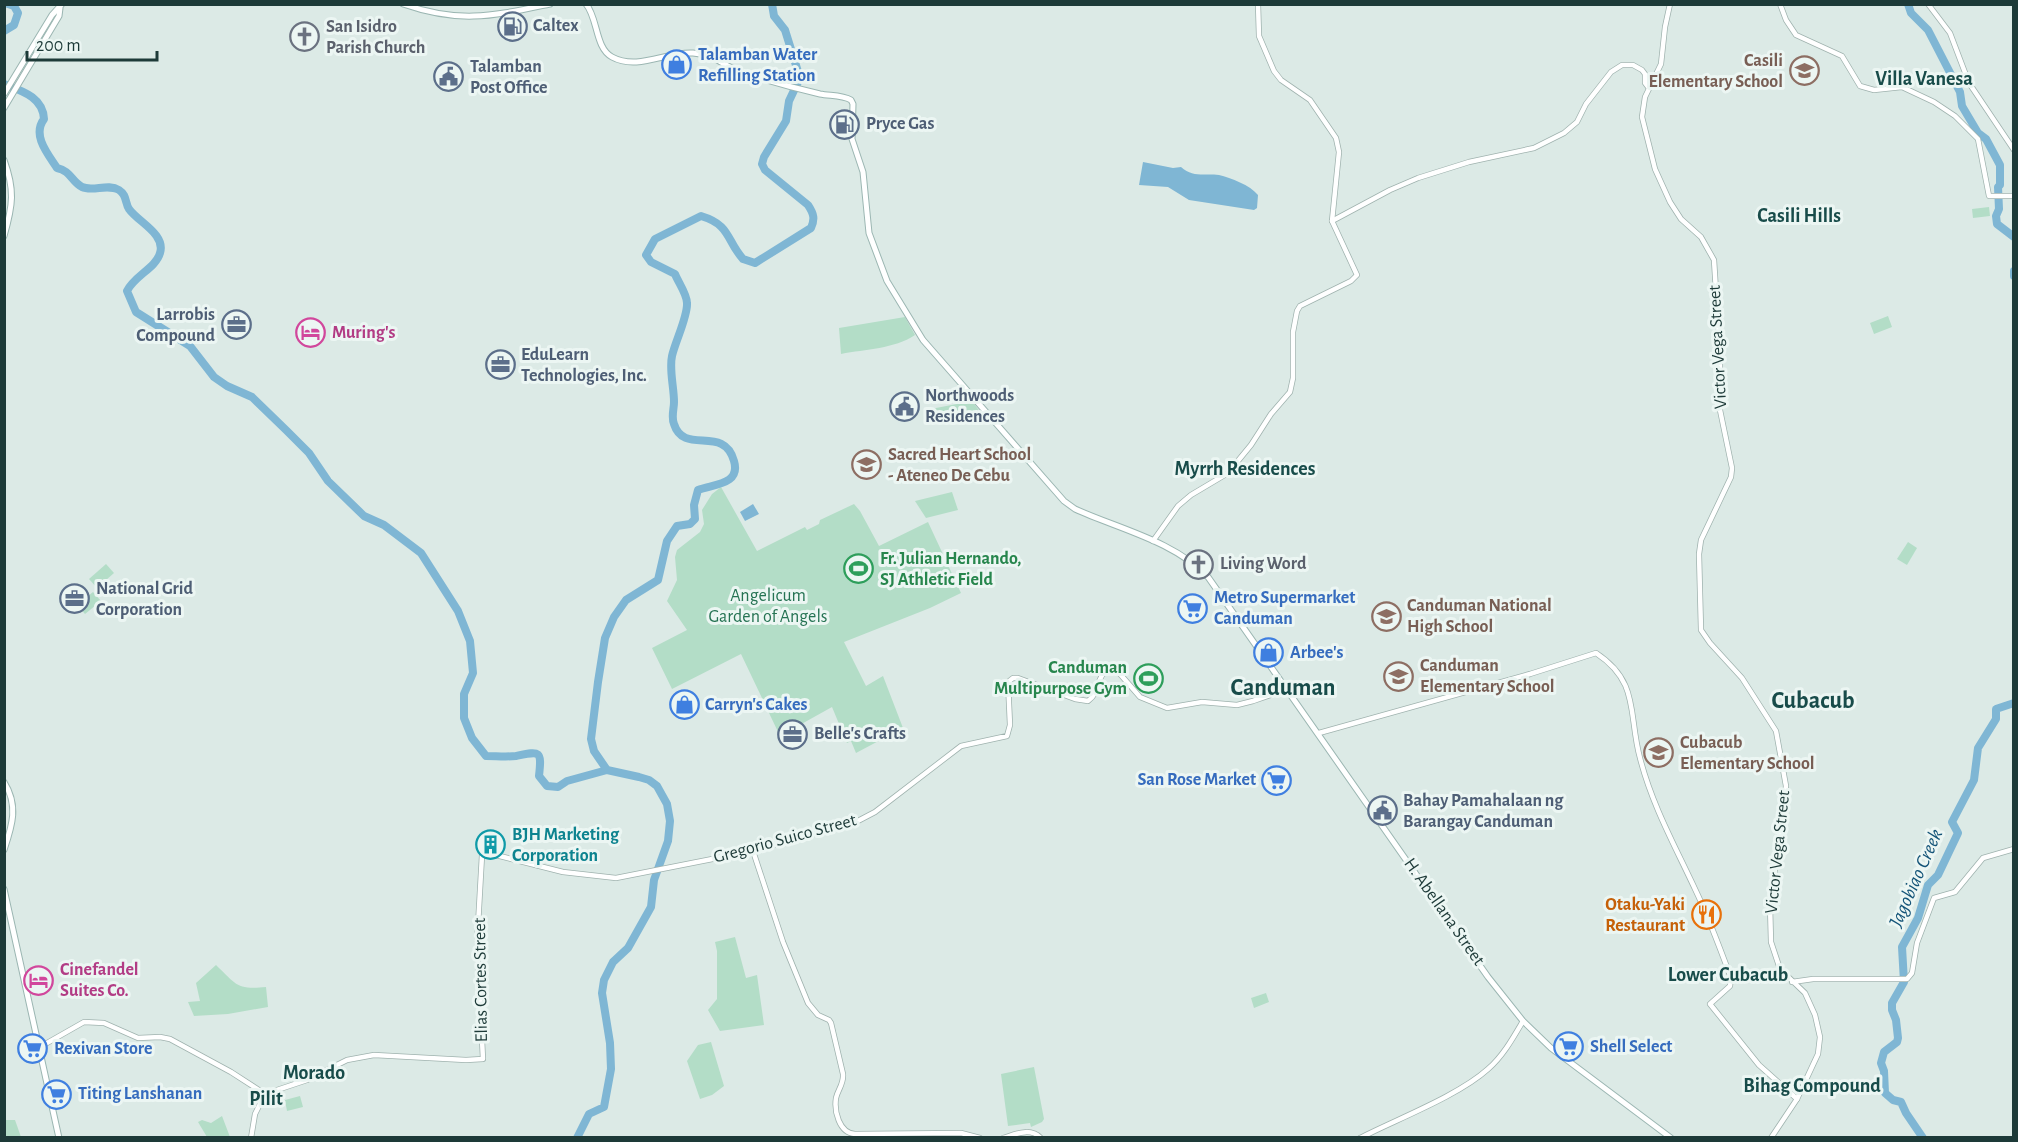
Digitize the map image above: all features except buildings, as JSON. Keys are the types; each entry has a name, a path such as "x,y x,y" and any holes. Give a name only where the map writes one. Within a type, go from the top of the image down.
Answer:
{"main road":[{"path":"403,4 433,13 464,18 502,15 550,4"},
{"name":"H. Abellana Street","path":"586,4 594,19 601,42 606,52 613,58 628,62 690,53 708,55 741,72 790,87 851,100 853,104 852,139 862,172 873,244 887,281 920,336 1064,501 1075,509 1153,541 1191,561 1208,577 1467,946 1523,1020 1572,1065 1671,1137"},
{"path":"5,92 18,77 59,16 61,6"},
{"path":"4,108 18,77"},
{"path":"4,160 11,178 13,195 11,213 4,236"},
{"path":"4,783 13,799 14,809 13,823 4,850"},
{"path":"4,889 59,1137"}],"street":[{"path":"1153,541 1178,506 1191,495 1228,473 1290,392 1293,378 1293,332 1300,306 1356,277 1357,272 1332,221 1339,152 1336,138 1310,100 1281,80 1274,70 1259,36 1258,4"},
{"path":"1332,221 1418,178 1469,162 1534,148 1564,133 1577,122 1586,104 1611,72 1622,65 1633,65 1642,70 1648,87 1661,64 1670,4"},
{"path":"1780,4 1785,20 1796,35 1842,56 1860,86 1874,90 1902,87 1914,91 1966,125 1978,139 1989,196 2013,196"},
{"path":"1928,4 1950,33 1969,83 2013,150"},
{"name":"Victor Vega Street","path":"1648,87 1642,117 1655,169 1670,202 1681,219 1701,237 1714,260 1719,327 1720,410 1732,468 1731,477 1701,540 1699,554 1701,630 1742,678 1776,730 1786,786 1770,905 1771,942 1779,969 1805,993 1815,1016 1820,1037 1818,1054 1797,1099 1771,1137"},
{"path":"1319,733 1530,674 1596,653 1612,664 1623,679 1630,699 1635,740 1646,779 1665,829 1698,895 1731,978 1730,986 1710,1004 1759,1065 1797,1099"},
{"name":"Gregorio Suico Street","path":"667,868 753,851 854,823 875,812 961,746 1005,737 1010,725 1008,682 1013,678 1075,699 1088,701 1095,695 1101,676 1111,668 1120,674 1140,697 1167,708 1202,702 1237,705 1288,689"},
{"path":"1792,982 1813,979 1904,979 1912,973 1917,943 1934,898 1953,893 1983,858 2013,849"},
{"path":"753,851 783,942 808,1003 818,1015 831,1023 843,1074 843,1082 836,1100 843,1131 848,1134 961,1133 980,1137"},
{"name":"Elias Cortes Street","path":"265,1094 308,1080 347,1060 374,1055 483,1059 477,943 484,852 563,872 616,878 667,868"},
{"path":"1360,1137 1440,1098 1481,1074 1505,1049 1523,1020"},
{"path":"40,1047 78,1023 99,1021 138,1038 170,1039 231,1072 265,1094 255,1114 251,1137"},
{"path":"1003,1137 1028,1131 1035,1132 1041,1137"}],"green space":[{"path":"1989,207 1990,216 1973,218 1972,209"},
{"path":"1888,316 1892,327 1874,334 1870,323"},
{"path":"905,317 915,335 907,340 889,346 841,354 839,328"},
{"path":"972,401 981,413 937,424 931,409"},
{"name":"Angelicum Garden of Angels","path":"721,487 757,551 805,527 807,530 819,524 820,520 854,504 879,546 928,522 961,593 930,608 844,642 866,686 883,676 903,728 856,753 851,741 847,743 832,707 780,736 741,654 672,689 652,648 687,630 667,601 677,580 675,557 677,550 700,532 704,524 702,510 712,494"},
{"path":"952,492 958,510 926,518 915,501"},
{"path":"1908,542 1917,548 1907,565 1897,559"},
{"path":"106,564 114,573 97,588 89,579"},
{"path":"93,592 101,601 85,614 77,605"},
{"path":"735,937 746,978 757,975 764,1025 720,1031 708,1010 717,999 715,942"},
{"path":"216,965 237,984 248,987 266,987 268,1007 228,1014 194,1016 188,1002 200,1001 196,983"},
{"path":"1266,993 1269,1002 1254,1008 1251,998"},
{"path":"711,1042 724,1086 712,1095 700,1099 687,1061 698,1045"},
{"path":"1034,1067 1044,1119 1031,1127 1030,1123 1008,1126 1001,1074"},
{"path":"300,1096 303,1107 287,1111 285,1100"},
{"path":"222,1116 230,1137 207,1137 198,1122 202,1120 211,1123"},
{"path":"5,1120 15,1120 21,1137 5,1137"}],"water":[{"path":"1143,162 1173,168 1181,167 1194,174 1219,175 1235,180 1258,195 1257,208 1254,210 1189,200 1168,187 1139,185"},
{"path":"753,504 759,514 745,521 740,512"}],"waterway":[{"path":"4,31 14,25 18,13 14,6 8,4"},
{"path":"577,1138 589,1114 604,1107 611,1069 610,1043 602,993 604,980 613,962 628,948 651,907 654,880 668,841 670,821 667,804 657,786 649,780 607,770 594,751 591,739 605,638 614,617 626,600 658,580 667,541 677,526 690,524 695,519 694,505 698,490 730,479 735,469 729,450 722,444 686,438 679,433 674,424 671,361 686,315 687,299 675,274 651,262 646,255 655,239 701,216 718,224 743,259 755,263 811,228 813,216 808,205 765,170 762,164 786,121 789,101 799,75 785,30 774,16 772,4"},
{"name":"Jagobiao Creek","path":"1908,4 1911,13 1928,30 1960,92 1962,106 1978,133 1986,139 2000,165 1997,224 2014,237"},
{"path":"4,84 18,89 40,105 44,119 40,138 57,168 65,171 82,187 91,189 110,187 119,190 129,209 159,240 161,246 158,258 127,291 136,312 190,346 214,377 227,386 252,397 309,453 328,481 364,516 384,525 421,553 458,611 470,641 473,673 464,694 464,718 472,738 486,756 538,754 539,776 547,786 558,787 567,781 607,770"},
{"name":"Jagobiao Creek","path":"2014,271 2014,276"},
{"name":"Jagobiao Creek","path":"1923,1138 1901,1102 1893,1100 1885,1093 1884,1071 1881,1063 1884,1052 1897,1042 1898,1038 1892,1003 1904,982 1902,947 1918,918 1928,885 1938,875 1958,833 1952,822 1974,780 1978,748 1996,719 1996,709 2014,703"}],"place":[{"name":"Caltex","path":"512,26"},
{"name":"San Isidro Parish Church","path":"305,37"},
{"name":"Talamban Water Refilling Station","path":"677,65"},
{"name":"Casili Elementary School","path":"1804,71"},
{"name":"Talamban Post Office","path":"449,77"},
{"name":"Pryce Gas","path":"845,124"},
{"name":"Larrobis Compound","path":"236,325"},
{"name":"Muring's","path":"311,333"},
{"name":"EduLearn Technologies, Inc.","path":"500,365"},
{"name":"Northwoods Residences","path":"904,406"},
{"name":"Sacred Heart School - Ateneo De Cebu","path":"867,465"},
{"name":"Living Word","path":"1199,564"},
{"name":"Fr. Julian Hernando, SJ Athletic Field","path":"859,569"},
{"name":"National Grid Corporation","path":"75,599"},
{"name":"Metro Supermarket Canduman","path":"1193,608"},
{"name":"Canduman National High School","path":"1386,616"},
{"name":"Arbee's","path":"1269,653"},
{"name":"Canduman Elementary School","path":"1399,676"},
{"name":"Canduman Multipurpose Gym","path":"1148,678"},
{"name":"Carryn's Cakes","path":"684,705"},
{"name":"Belle's Crafts","path":"793,734"},
{"name":"Cubacub Elementary School","path":"1659,753"},
{"name":"San Rose Market","path":"1277,780"},
{"name":"Bahay Pamahalaan ng Barangay Canduman","path":"1382,811"},
{"name":"BJH Marketing Corporation","path":"491,845"},
{"name":"Otaku-Yaki Restaurant","path":"1706,915"},
{"name":"Cinefandel Suites Co.","path":"39,980"},
{"name":"Shell Select","path":"1569,1047"},
{"name":"Rexivan Store","path":"33,1049"},
{"name":"Titing Lanshanan","path":"57,1094"}],"district":[{"name":"Villa Vanesa","path":"1924,79"},
{"name":"Casili Hills","path":"1799,216"},
{"name":"Myrrh Residences","path":"1245,469"},
{"name":"Canduman","path":"1283,688"},
{"name":"Cubacub","path":"1813,701"},
{"name":"Lower Cubacub","path":"1728,975"},
{"name":"Morado","path":"314,1073"},
{"name":"Bihag Compound","path":"1812,1086"},
{"name":"Pilit","path":"266,1099"}]}
